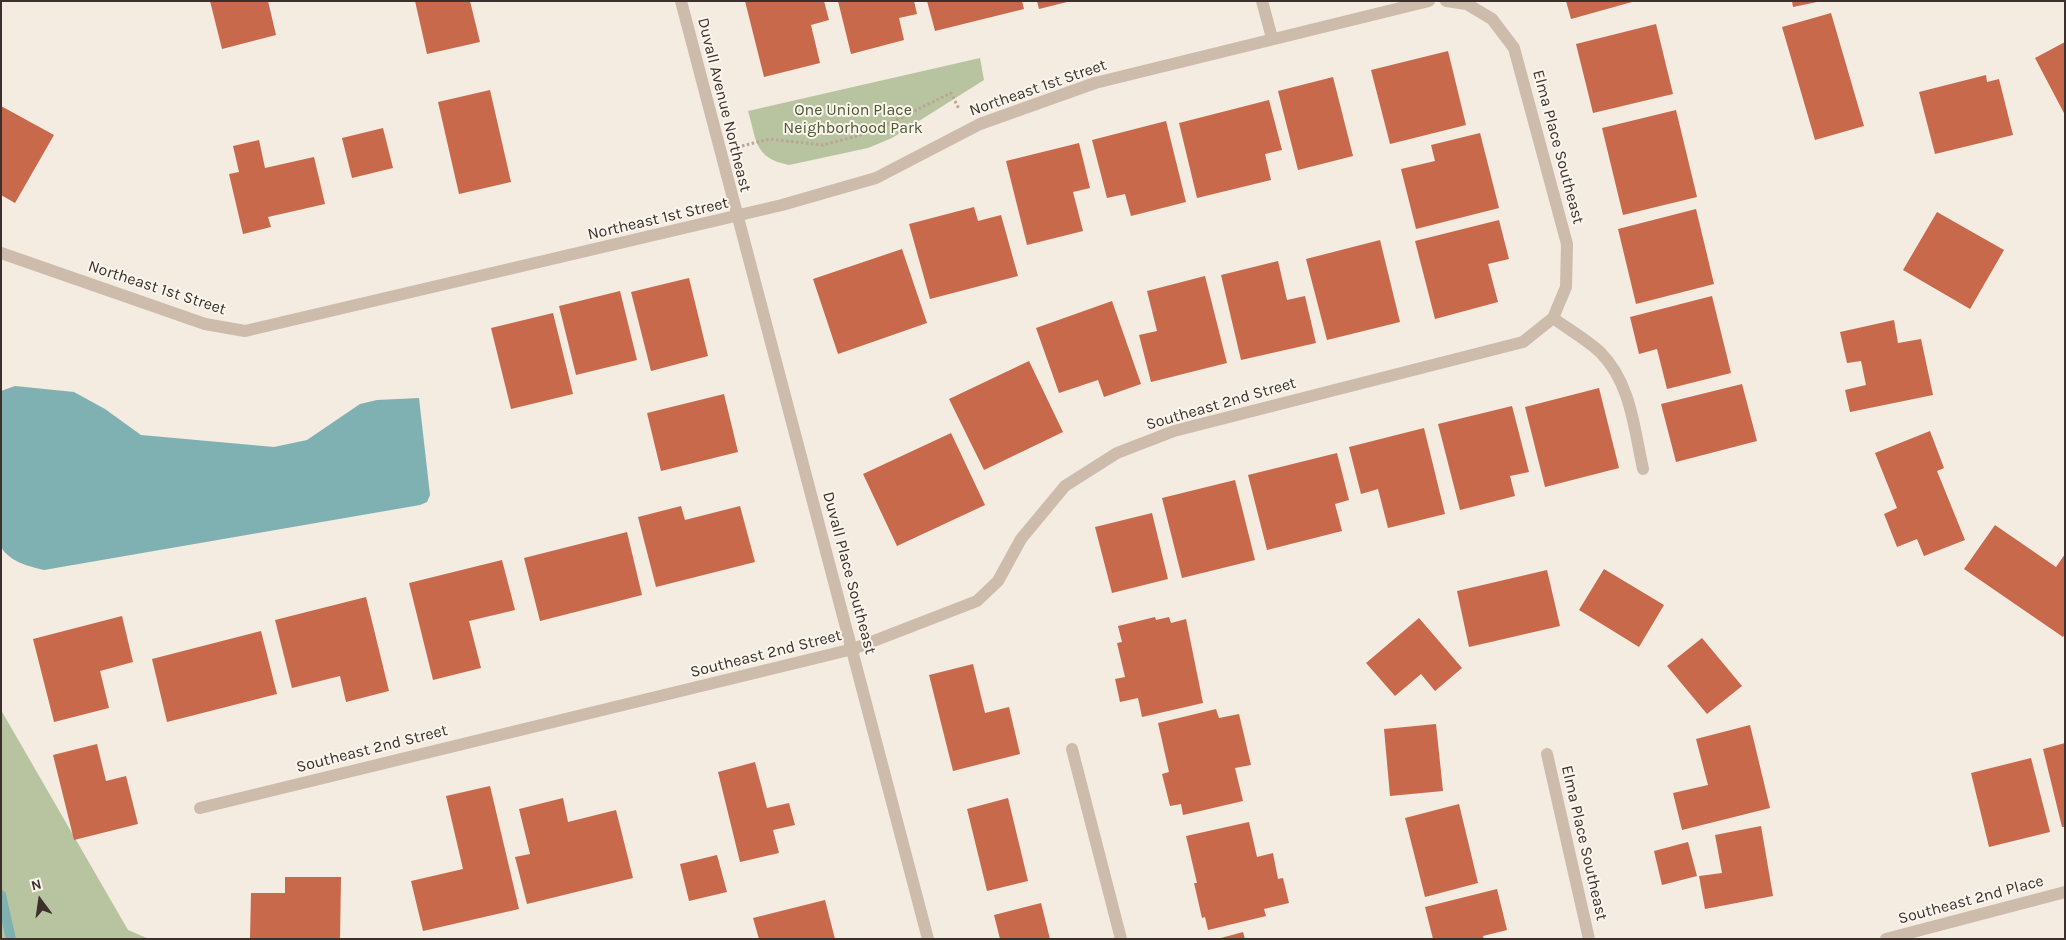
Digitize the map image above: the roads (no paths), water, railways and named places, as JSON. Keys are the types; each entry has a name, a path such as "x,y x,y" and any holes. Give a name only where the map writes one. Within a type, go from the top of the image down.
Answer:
{"street":[{"name":"Duvall Avenue Northeast","path":"681,1 736,217"},
{"path":"1262,1 1272,38"},
{"name":"Northeast 1st Street","path":"1,253 205,324 245,331 736,217 876,178 970,129 1095,83 1272,38 1429,1"},
{"path":"1446,1 1468,2"},
{"name":"Elma Place Southeast","path":"1468,2 1492,19 1514,48 1567,244 1566,287 1553,318"},
{"name":"Duvall Place Southeast","path":"736,217 853,649 928,939"},
{"path":"1553,318 1599,351 1615,369 1627,393 1643,469"},
{"name":"Southeast 2nd Street","path":"200,808 853,649 977,601 998,580 1021,539 1065,486 1117,453 1174,431 1522,342 1553,318"},
{"path":"1072,749 1121,939"},
{"name":"Elma Place Southeast","path":"1547,754 1589,939"},
{"name":"Southeast 2nd Place","path":"1886,939 2065,892"}],"water":[{"path":"15,386 74,392 105,409 141,435 274,447 307,440 360,404 377,400 419,398 430,495 427,502 420,505 44,570 14,560 1,547 1,391"}],"waterway":[{"path":"1,895 11,939"}],"park label":[{"name":"One Union Place Neighborhood Park","path":"853,119"}]}
